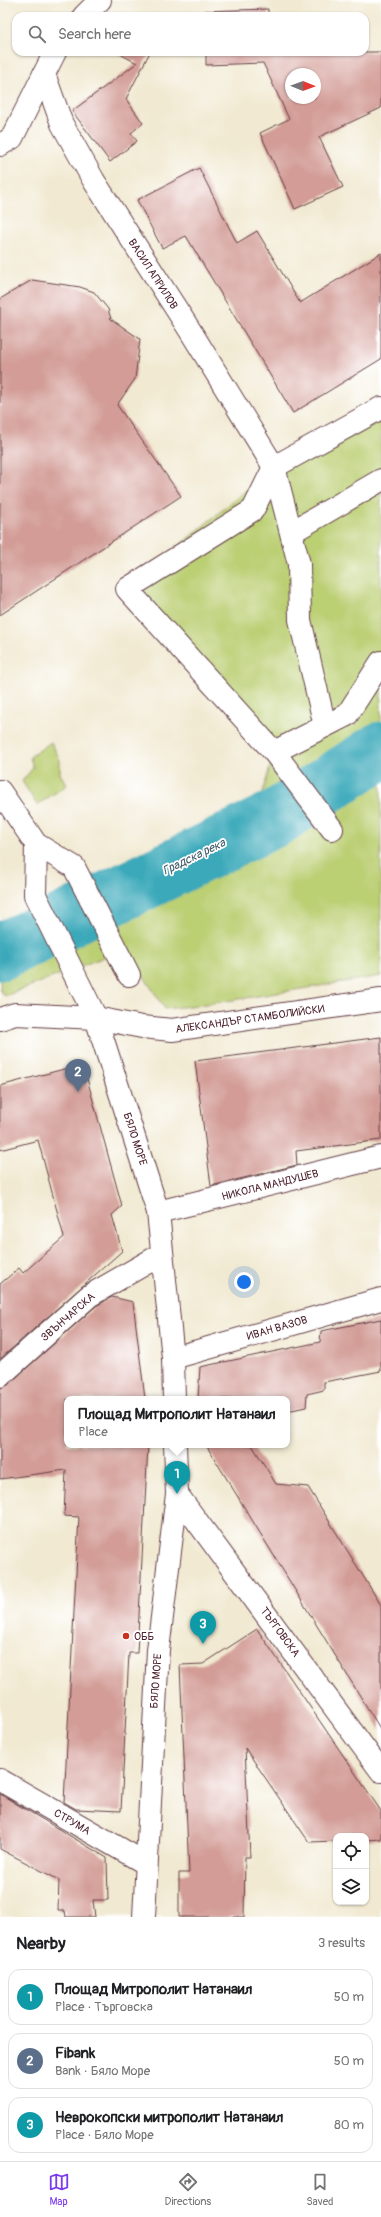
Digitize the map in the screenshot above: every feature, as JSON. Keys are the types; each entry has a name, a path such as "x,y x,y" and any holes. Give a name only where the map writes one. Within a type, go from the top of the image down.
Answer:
{"street":[{"path":"88,12 100,0"},
{"path":"0,145 12,138 53,56"},
{"name":"ВАСИЛ АПРИЛОВ","path":"44,74 62,124 94,181 191,332 274,467 292,532 299,564 300,620 325,726"},
{"path":"332,829 274,752 127,589 253,510 274,467 381,408"},
{"path":"292,532 381,480"},
{"path":"274,752 347,715 381,662"},
{"path":"0,791 36,844 74,867 129,975"},
{"name":"БЯЛО МОРЕ","path":"36,844 35,895 96,1018 158,1212 173,1358 174,1396"},
{"name":"АЛЕКСАНДЪР СТАМБОЛИЙСКИ","path":"0,1019 15,1014 96,1018 142,1028 172,1030 381,1000"},
{"name":"НИКОЛА МАНДУШЕВ","path":"158,1212 381,1158"},
{"name":"ЗВЪНЧАРСКА","path":"0,1376 89,1296 162,1254"},
{"name":"ИВАН ВАЗОВ","path":"173,1358 381,1299"},
{"name":"БЯЛО МОРЕ","path":"144,1917 145,1863 158,1650 177,1494 175,1448"},
{"name":"ТЪРГОВСКА","path":"177,1494 381,1771"},
{"name":"СТРУМА","path":"0,1780 145,1863"}],"green space":[{"path":"381,408 381,976 221,1002 165,1009 137,966 117,952 5,996 0,990 0,929 112,883 261,799 274,752 127,589 274,467"},
{"path":"51,742 60,760 60,774 67,785 37,805 22,781 33,768 30,757"}],"building":[{"path":"268,9 268,12 205,11"},
{"path":"369,52 381,52 381,108 319,137 343,187 295,209 260,133 289,119 263,63 206,65 206,56 369,56"},
{"path":"124,56 148,56 126,99 143,123 131,133 137,141 110,162 72,111 137,63"},
{"path":"199,168 237,243 257,231 300,303 381,253 381,359 293,413 186,236 162,248 137,200"},
{"path":"32,280 80,287 94,292 108,309 111,319 140,339 135,379 117,405 181,496 0,615 0,299"},
{"path":"381,1037 381,1140 296,1151 297,1165 211,1186 195,1061"},
{"path":"83,1064 122,1206 112,1215 122,1251 0,1359 0,1284 19,1268 23,1273 64,1237 38,1140 0,1150 0,1086"},
{"path":"112,1297 133,1302 145,1396 64,1396 64,1448 148,1448 137,1653 129,1653 121,1811 76,1809 64,1802 79,1517 64,1516 66,1470 0,1479 0,1388 8,1385 96,1306"},
{"path":"381,1319 381,1371 324,1382 324,1390 307,1394 306,1407 290,1410 290,1396 198,1396 200,1367 320,1342 321,1331"},
{"path":"208,1448 254,1448 276,1484 308,1487 381,1605 381,1730"},
{"path":"257,1629 381,1811 381,1839 369,1840 369,1833 333,1833 333,1841 309,1842 245,1748 250,1857 245,1857 244,1917 179,1917 179,1873 189,1873 180,1665 203,1664"},
{"path":"0,1794 107,1858 108,1900 93,1900 95,1917 66,1917 65,1911 58,1911 59,1880 0,1849"}],"waterway":[{"name":"Градска река","path":"0,952 276,818 381,750"}],"place":[{"name":"Fibank","path":"78,1092"},
{"name":"Площад Митрополит Натанаил","path":"177,1494"},
{"name":"ОББ","path":"126,1636"},
{"name":"Неврокопски митрополит Натанаил","path":"203,1644"}]}
